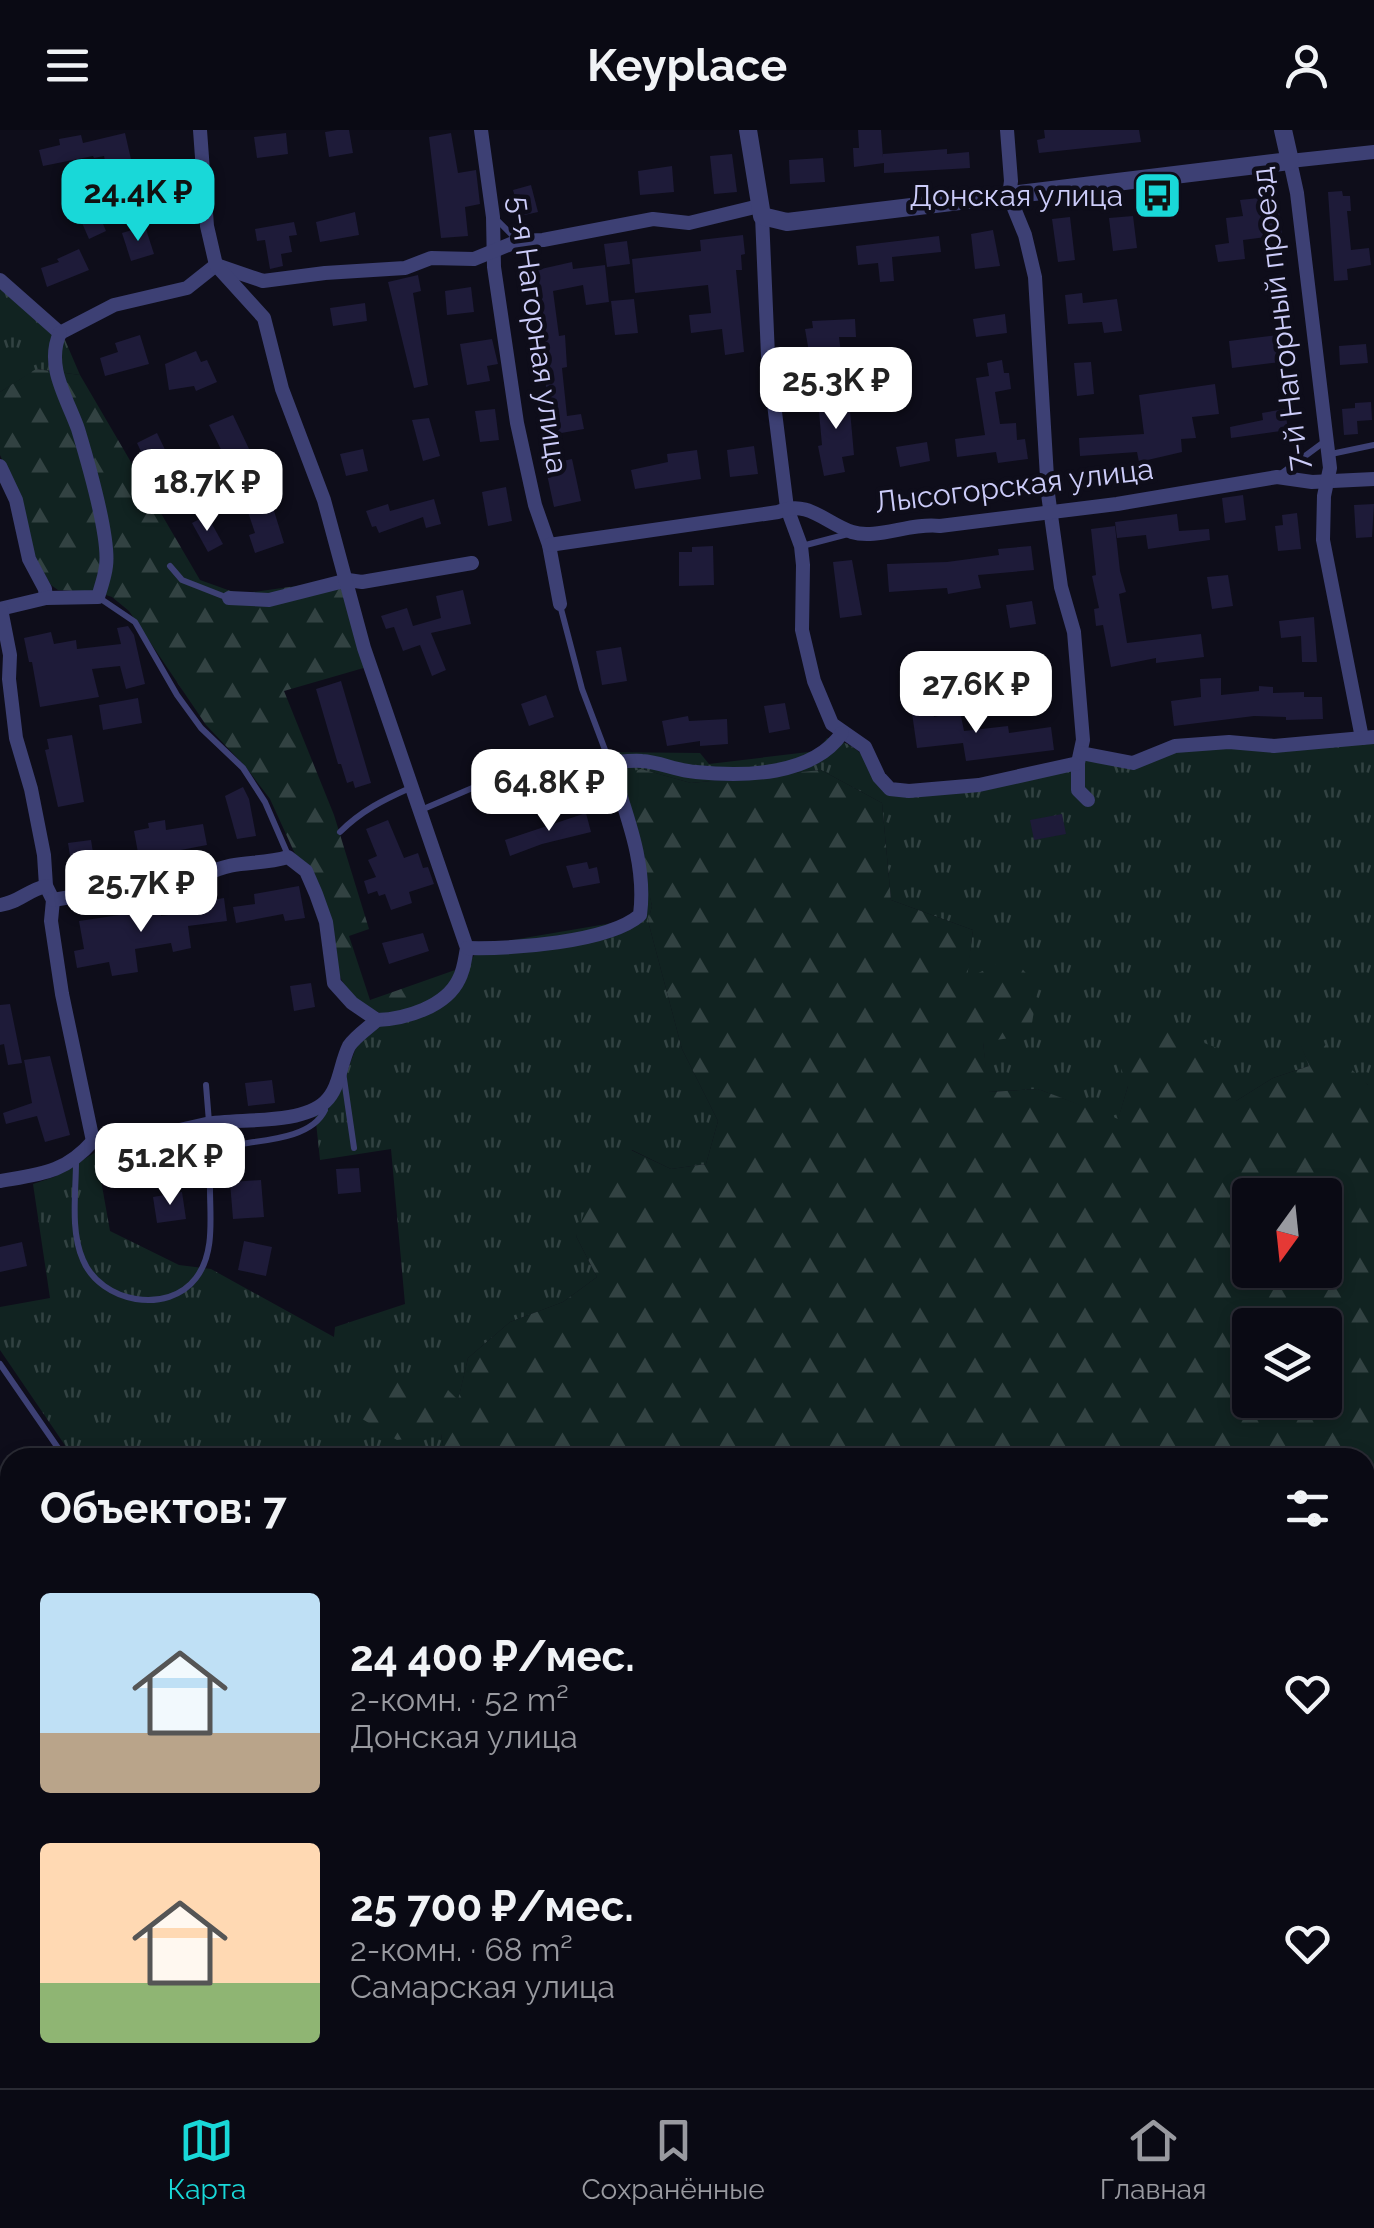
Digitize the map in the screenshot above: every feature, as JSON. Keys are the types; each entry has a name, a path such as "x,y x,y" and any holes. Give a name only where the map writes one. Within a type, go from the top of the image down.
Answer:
{"street":[{"path":"92,1140 138,1140 208,1124 296,1115 323,1104 342,1071 350,1045 377,1020 431,1007 445,998 459,981 467,948 364,648 324,500 282,389 264,318 216,265 207,226 200,130"},
{"name":"5-я Нагорная улица","path":"481,130 493,217 494,268 518,423 560,604"},
{"path":"748,130 760,211 768,356 788,508 801,546 802,630 807,658 832,724 865,747 890,789 979,785 1079,758 1133,764 1175,746 1229,742 1274,746 1368,738"},
{"path":"1007,130 1009,196 1025,235 1035,277 1043,446 1061,587 1074,632 1078,790 1088,800"},
{"name":"7-й Нагорный проезд","path":"1283,130 1297,192 1330,468 1323,540 1368,738"},
{"path":"216,265 262,281 405,268 431,258 474,259 518,241 652,220 688,223 760,211 787,222 1374,152"},
{"path":"92,1140 62,994 44,855 16,738 10,655 0,609 46,598 98,596 107,565 78,431 56,373 54,346 60,333 114,305 188,288 216,265"},
{"path":"0,280 60,333"},
{"path":"0,466 16,500 30,559 46,598"},
{"name":"Лысогорская улица","path":"549,546 788,508 807,508 854,534 1050,512 1276,476 1327,482 1374,479"},
{"path":"229,598 269,600 348,580 362,582 472,564"},
{"path":"467,948 593,937 628,925 640,915 643,894 637,851 610,762 642,760 692,772 727,774 792,766 819,757 842,733"},
{"path":"0,904 13,904 31,890 50,893 207,874 227,864 288,857 306,871 321,908 334,983 352,1003 377,1020"},
{"path":"0,1181 48,1173 76,1160 92,1140"}],"lane":[{"path":"493,217 518,241"},
{"path":"1276,476 1327,448 1374,445"},
{"path":"801,546 854,534"},
{"path":"170,566 182,580 229,598"},
{"path":"98,596 135,622 176,694 201,728 243,768 266,802 288,857"},
{"path":"560,604 582,688 610,762"},
{"path":"419,810 498,777 493,752"},
{"path":"340,832 380,801 411,788"},
{"path":"342,1071 354,1148"},
{"path":"206,1086 208,1124"},
{"path":"213,1155 222,1147 300,1133 320,1120 325,1110 323,1104"},
{"path":"76,1160 76,1227 82,1260 99,1284 150,1302 179,1295 198,1276 208,1254 213,1155 189,1128"},
{"path":"0,1364 57,1448"}],"green space":[{"path":"0,286 35,320 65,340 80,375 37,369 0,392"},
{"path":"36,369 80,375 200,580 239,594 331,581 337,576 367,667 284,691 334,815 369,929 349,936 370,1000 458,969 454,980 439,995 386,1016 355,1001 341,979 296,856 270,799 206,725 129,611 112,597 97,592 58,590 51,585 35,557 20,498 0,455 0,392"},
{"path":"827,738 857,750 889,791 1072,768 1088,759 1134,767 1176,750 1374,741 1374,1085 1368,1085 1296,1031 1309,1066 1273,1078 1236,1101 1128,1086 1118,1120 1038,1089 988,1092 983,1042 966,980 973,930 891,900 882,803 821,770 691,783 641,769 640,846 652,906 648,921 682,1049 718,1121 706,1164 671,1169 632,1150 576,1236 597,1277 563,1302 510,1322 468,1358 458,1401 441,1434 443,1448 67,1448 0,1350 0,1307 50,1298 33,1184 54,1177 96,1152 110,1231 179,1265 211,1269 334,1337 335,1327 405,1304 391,1149 320,1160 315,1113 341,1088 357,1045 372,1030 468,965 489,944 624,921 634,913 636,892 631,851 597,752 700,753 709,764 817,751"},
{"path":"641,769 691,783 821,770 882,803 891,900 973,930 967,979 1011,956 1038,987 1030,1035 983,1042 989,1092 1038,1089 1118,1119 1128,1086 1118,1061 1144,1029 1179,1033 1217,1048 1236,1101 1273,1078 1309,1066 1295,1031 1312,1032 1368,1085 1374,1085 1374,1448 443,1448 441,1434 397,1440 359,1417 354,1394 368,1377 436,1378 458,1400 468,1358 510,1322 563,1302 597,1277 576,1236 594,1184 631,1150 671,1169 706,1164 718,1121 682,1049 648,921 652,906 622,774"}],"building":[{"path":"349,130 353,153 329,157 325,132"},
{"path":"858,130 881,130 883,157 947,149 947,154 969,152 970,168 884,173 884,163 854,167 853,148 859,148"},
{"path":"1044,130 1139,130 1141,142 1039,153 1037,140 1045,138"},
{"path":"125,133 133,168 108,174 104,156 43,166 39,150 60,145 59,139 81,135 83,143"},
{"path":"286,133 288,154 257,158 254,137"},
{"path":"451,133 458,173 476,170 480,204 465,207 468,236 441,238 429,137"},
{"path":"732,154 737,192 714,194 710,156"},
{"path":"823,158 825,182 790,184 789,160"},
{"path":"672,166 674,192 640,195 638,171"},
{"path":"531,185 538,212 520,216 513,190"},
{"path":"1342,191 1343,196 1350,196 1351,211 1347,211 1351,250 1369,248 1371,265 1347,269 1348,280 1334,281 1328,192"},
{"path":"91,192 106,231 89,239 69,199"},
{"path":"1259,198 1261,213 1279,211 1282,235 1243,240 1245,259 1218,262 1215,245 1229,243 1226,218 1243,216 1240,200"},
{"path":"355,212 359,235 320,242 316,222"},
{"path":"1133,216 1137,248 1113,251 1109,218"},
{"path":"1070,217 1075,260 1058,262 1052,219"},
{"path":"294,222 297,235 289,236 292,252 281,254 283,266 270,269 265,240 257,241 255,229"},
{"path":"145,226 154,254 131,261 122,233"},
{"path":"993,230 1000,266 975,269 971,234"},
{"path":"743,235 742,270 736,270 744,352 725,355 722,329 691,333 689,315 711,313 708,285 635,293 632,259 701,251 700,240"},
{"path":"939,236 941,252 892,257 894,281 880,282 878,263 858,265 856,246"},
{"path":"627,241 630,264 607,267 604,244"},
{"path":"79,249 89,270 47,287 41,268"},
{"path":"572,262 573,269 605,265 609,302 586,305 583,285 553,291 559,336 565,335 567,367 562,368 567,416 581,414 584,429 550,435 540,314 535,291 524,293 519,274"},
{"path":"418,275 421,291 413,293 428,385 414,388 388,282"},
{"path":"471,287 474,312 447,315 445,291"},
{"path":"1082,293 1083,303 1117,299 1122,331 1104,333 1102,322 1068,324 1065,295"},
{"path":"634,299 638,333 615,335 611,301"},
{"path":"365,303 367,321 333,326 330,308"},
{"path":"1005,314 1007,333 976,337 973,319"},
{"path":"855,319 856,337 839,337 841,353 810,358 805,329 813,328 812,321"},
{"path":"140,335 149,364 105,376 100,358 118,352 115,343"},
{"path":"1278,335 1281,362 1232,368 1229,341"},
{"path":"492,339 498,364 487,366 490,381 467,385 460,344"},
{"path":"1366,344 1368,363 1340,365 1339,346"},
{"path":"196,351 201,362 207,360 217,382 196,391 194,386 169,390 165,364"},
{"path":"1002,360 1011,389 995,392 1000,424 1016,423 1017,440 1025,439 1028,459 998,463 996,452 957,457 955,439 985,435 976,378 989,376 987,363"},
{"path":"1091,362 1094,394 1077,396 1074,363"},
{"path":"1215,384 1219,414 1192,417 1196,438 1181,439 1182,452 1139,462 1137,452 1080,456 1079,438 1144,434 1139,395"},
{"path":"848,388 854,455 842,457 845,472 824,476 818,446 822,445 818,401 835,399 834,390"},
{"path":"1371,402 1372,420 1357,421 1358,434 1344,435 1342,409"},
{"path":"495,409 499,440 480,442 475,411"},
{"path":"1285,409 1288,430 1231,438 1230,427 1263,420 1262,413"},
{"path":"233,415 266,485 284,543 255,553 249,535 255,533 243,497 222,506 215,489 236,480 209,425"},
{"path":"429,418 440,456 423,461 412,420"},
{"path":"157,433 169,458 149,468 137,443"},
{"path":"927,442 930,461 900,467 896,447"},
{"path":"754,446 758,474 730,477 727,450"},
{"path":"363,449 368,471 346,476 340,454"},
{"path":"697,450 701,479 635,489 631,470 668,462 667,454"},
{"path":"572,459 581,501 554,507 545,465"},
{"path":"506,487 512,521 488,526 482,492"},
{"path":"1243,495 1246,520 1225,523 1222,498"},
{"path":"434,499 441,524 426,528 423,517 379,533 366,511 388,504 390,511"},
{"path":"1374,504 1372,537 1356,538 1354,505"},
{"path":"1297,513 1301,549 1278,551 1275,526 1283,525 1282,515"},
{"path":"1177,514 1179,531 1209,529 1210,540 1148,549 1146,535 1117,538 1115,522"},
{"path":"207,515 223,544 208,552 192,523"},
{"path":"1115,526 1126,592 1119,594 1127,643 1201,634 1204,657 1156,663 1156,658 1111,667 1103,625 1096,626 1094,609 1099,608 1092,576 1096,575 1091,529"},
{"path":"713,546 714,585 679,586 679,552"},
{"path":"1031,546 1034,570 978,575 981,588 948,594 947,588 889,592 887,564 947,562 999,555 998,549"},
{"path":"852,560 862,615 840,618 833,562"},
{"path":"1228,575 1233,606 1212,609 1207,577"},
{"path":"463,590 471,624 431,633 446,670 432,676 420,645 403,651 394,627 386,629 381,616 407,608 413,626 441,618 436,596"},
{"path":"1032,601 1036,624 1010,628 1006,605"},
{"path":"1314,617 1317,662 1302,662 1301,636 1281,638 1279,621"},
{"path":"128,626 134,635 145,684 126,689 120,666 92,669 99,697 40,707 24,638 51,632 54,644 76,640 77,649 121,644 117,628"},
{"path":"621,647 627,681 602,685 596,651"},
{"path":"1221,678 1221,695 1259,691 1259,686 1273,687 1273,693 1304,692 1304,697 1322,697 1323,719 1254,716 1174,726 1171,701 1201,697 1200,679"},
{"path":"341,681 371,783 355,788 353,781 347,783 338,764 316,689"},
{"path":"546,695 554,717 529,726 521,704"},
{"path":"138,698 142,723 103,730 99,705"},
{"path":"785,703 790,729 769,733 764,706"},
{"path":"932,704 934,717 960,711 964,731 1008,726 1009,733 1051,727 1054,750 966,761 963,743 917,748 911,706"},
{"path":"688,716 689,721 727,719 728,744 700,746 700,741 667,746 662,721"},
{"path":"72,735 84,802 58,807 45,750 49,749 47,739"},
{"path":"562,757 570,785 550,791 542,762"},
{"path":"243,787 256,836 237,839 225,796"},
{"path":"586,813 591,832 510,856 505,840"},
{"path":"1062,814 1066,834 1034,840 1030,820"},
{"path":"165,820 166,830 203,824 207,845 139,858 134,831"},
{"path":"388,820 404,858 418,853 434,884 409,892 412,903 391,910 385,894 368,894 364,881 376,877 368,860 377,856 366,829"},
{"path":"91,840 95,865 72,869 68,843"},
{"path":"587,862 589,869 597,867 600,883 573,888 566,866"},
{"path":"299,886 305,918 285,921 283,914 236,923 233,907 255,904 254,894"},
{"path":"224,898 227,921 188,926 191,948 173,952 171,943 135,949 138,972 112,976 109,962 77,968 74,951 84,949 79,921 160,909 161,916 196,911 195,903"},
{"path":"423,933 429,951 389,964 382,943"},
{"path":"311,983 315,1007 294,1011 290,986"},
{"path":"10,1004 22,1063 8,1065 4,1044 0,1045 0,1005"},
{"path":"50,1056 70,1135 45,1142 37,1116 6,1124 3,1113 32,1103 24,1060"},
{"path":"272,1080 275,1103 248,1106 245,1083"},
{"path":"359,1168 361,1192 338,1194 336,1169"},
{"path":"261,1180 264,1217 233,1219 230,1182"},
{"path":"182,1192 186,1219 157,1223 153,1197"},
{"path":"244,1241 272,1247 266,1276 238,1270"},
{"path":"22,1242 27,1266 0,1272 0,1247"}],"place":[{"name":"Донская улица","path":"1158,196"}]}
